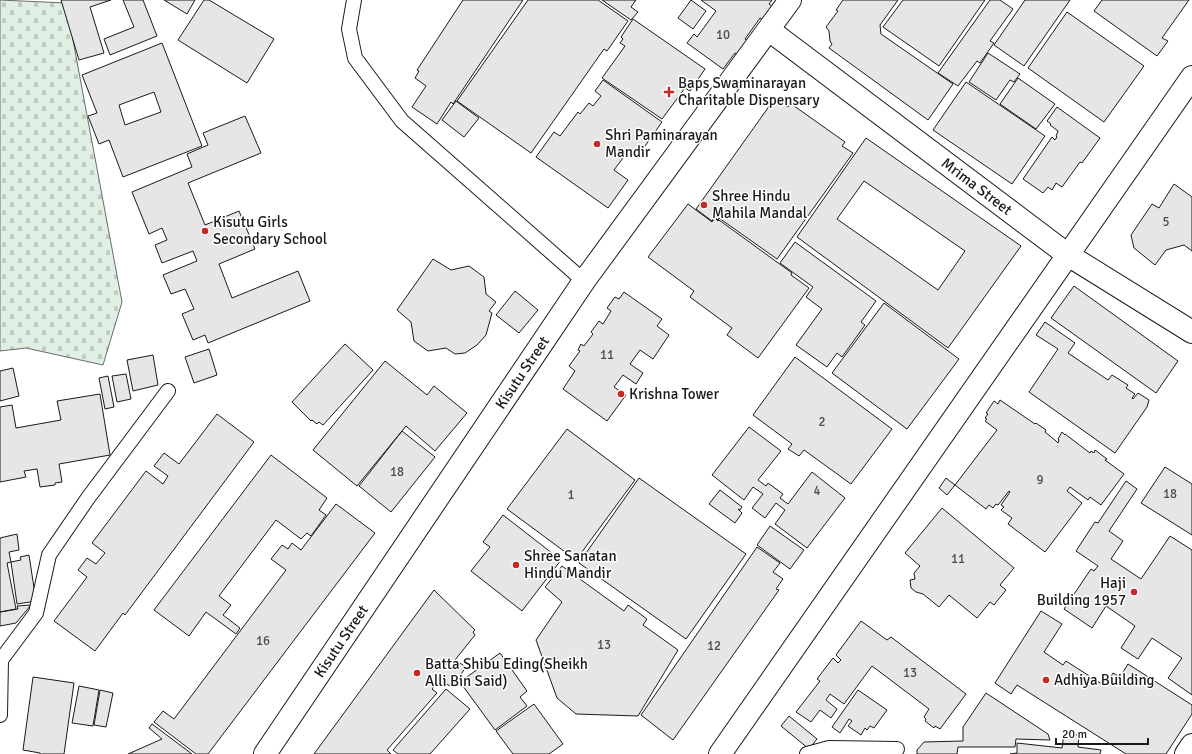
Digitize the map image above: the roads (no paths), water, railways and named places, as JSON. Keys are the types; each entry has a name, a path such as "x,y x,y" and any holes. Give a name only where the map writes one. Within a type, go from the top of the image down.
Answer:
{"street":[{"name":"Kisutu Street","path":"265,754 584,281 790,0"},
{"name":"Mrima Street","path":"769,30 1068,255 1192,332"},
{"path":"720,754 1192,77"},
{"path":"1186,754 1192,745"}],"lane":[{"path":"354,0 349,29 355,58 402,121 584,281"},
{"path":"0,715 1,660 36,613 49,555 88,498 168,391"},
{"path":"807,754 829,748 897,749"}],"place":[{"name":"Baps Swaminarayan Charitable Dispensary","path":"669,92"},
{"name":"Shri Paminarayan Mandir","path":"597,144"},
{"name":"Shree Hindu Mahila Mandal","path":"704,205"},
{"name":"Kisutu Girls Secondary School","path":"205,231"},
{"name":"Krishna Tower","path":"621,394"},
{"name":"Shree Sanatan Hindu Mandir","path":"516,565"},
{"name":"Haji Building 1957","path":"1134,592"},
{"name":"Batta Shibu Eding(Sheikh Alli Bin Said)","path":"417,673"},
{"name":"Adhiya Building","path":"1046,680"}]}
